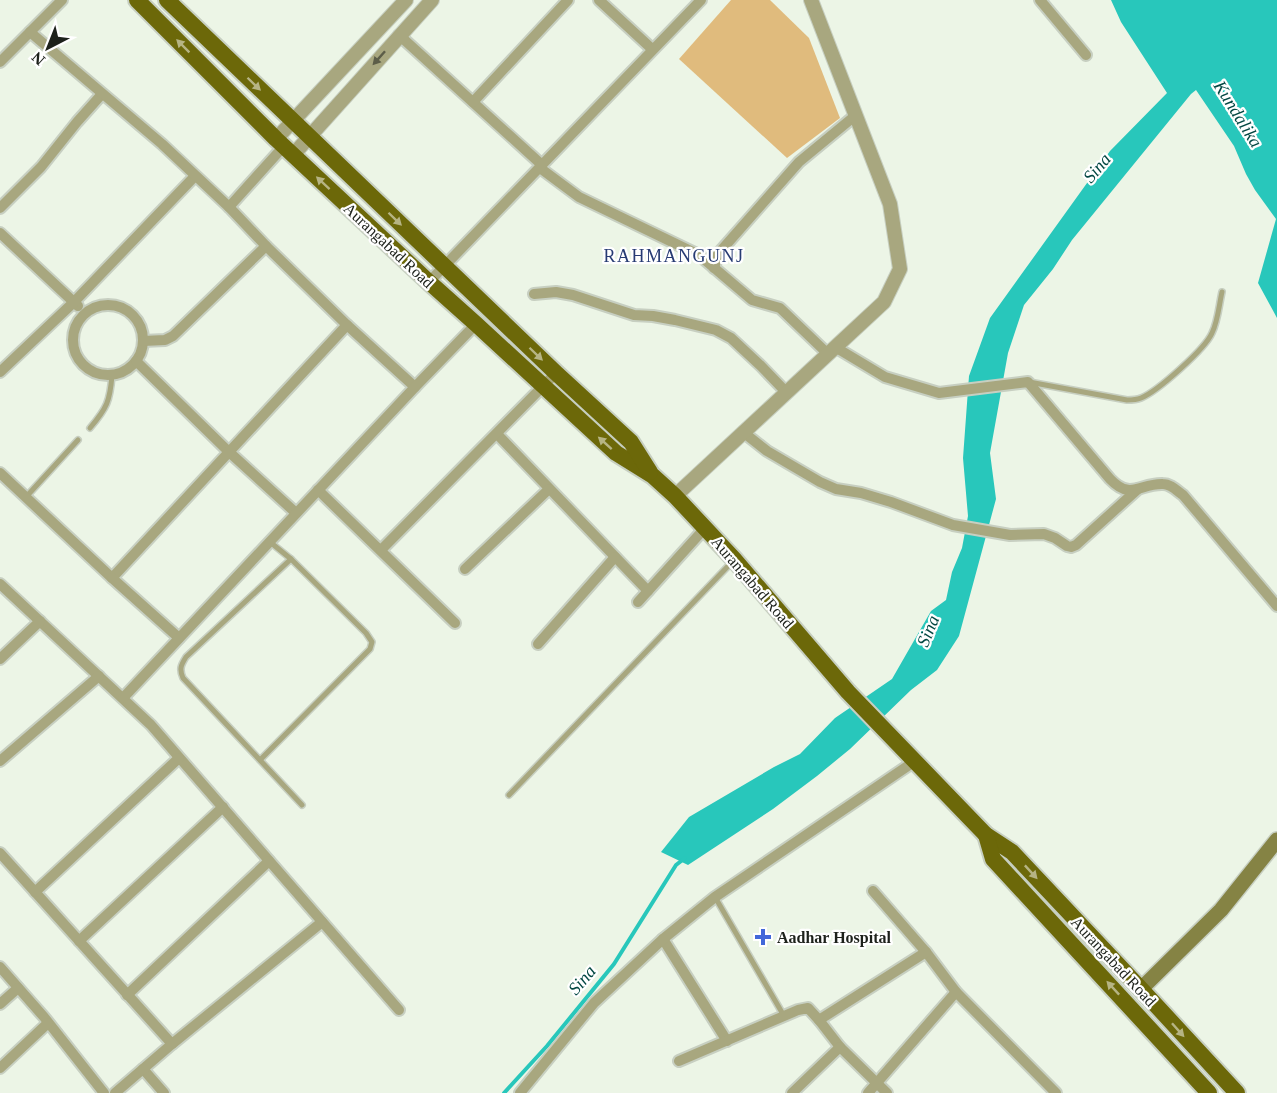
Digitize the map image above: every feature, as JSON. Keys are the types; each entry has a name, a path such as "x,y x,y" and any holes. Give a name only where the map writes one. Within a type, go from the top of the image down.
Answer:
{"main road":[{"name":"Aurangabad Road","path":"137,0 284,147 429,282 616,453 653,476 675,496 734,559 848,692 986,835 1012,852 1237,1093"},
{"name":"Aurangabad Road","path":"167,0 292,122 631,442 653,476"},
{"name":"Aurangabad Road","path":"986,835 993,859 1209,1093"},
{"path":"1141,989 1221,910 1277,840"}],"street":[{"path":"0,62 62,0"},
{"path":"284,147 292,122 406,0"},
{"path":"229,207 284,147 309,136 432,0"},
{"path":"473,102 568,0"},
{"path":"599,0 652,49"},
{"path":"429,282 700,0"},
{"path":"675,496 884,302 900,269 890,204 811,0"},
{"path":"1040,0 1086,55"},
{"path":"30,32 162,144 229,207 347,325 415,387"},
{"path":"399,35 541,166 579,197 699,255 752,300 780,308 831,350 885,377 939,393 1023,382 1120,488 1129,491 1162,484 1171,486 1183,495 1277,606"},
{"path":"0,208 41,167 102,94"},
{"path":"714,268 718,254 776,187 800,162 856,115"},
{"path":"0,372 74,302 195,176"},
{"path":"0,233 86,313"},
{"path":"142,341 165,340 173,336 266,246"},
{"path":"534,294 556,292 573,295 634,315 654,316 716,330 731,339 786,392"},
{"path":"111,305 122,308 139,323 143,345 140,356 124,372 101,375 81,363 75,352 74,329 86,313 99,306 111,305"},
{"path":"123,698 477,324"},
{"path":"112,578 347,325"},
{"path":"136,361 228,451 296,513"},
{"path":"381,550 556,373"},
{"path":"743,432 767,451 836,489 861,493 891,502 953,525 1010,535 1044,534 1071,547 1138,489"},
{"path":"497,434 648,591"},
{"path":"0,472 112,578 180,638"},
{"path":"465,569 549,489"},
{"path":"318,490 455,623"},
{"path":"638,603 705,528"},
{"path":"538,644 615,557"},
{"path":"0,584 151,725 399,1010"},
{"path":"0,659 40,621"},
{"path":"0,761 99,676"},
{"path":"524,1092 594,1003 663,939 715,897 909,755"},
{"path":"35,892 179,758"},
{"path":"79,941 223,807"},
{"path":"0,853 172,1044"},
{"path":"127,995 269,861"},
{"path":"873,891 926,952 956,992 1056,1093"},
{"path":"115,1093 322,922"},
{"path":"663,939 727,1041"},
{"path":"819,1020 926,952"},
{"path":"0,967 104,1093"},
{"path":"0,1004 18,988"},
{"path":"868,1093 956,992"},
{"path":"679,1061 798,1010 808,1008 840,1047 887,1093"},
{"path":"0,1068 48,1023"},
{"path":"792,1093 840,1047"},
{"path":"143,1069 164,1093"}],"lane":[{"path":"1023,382 1138,400 1157,388 1200,351 1207,342 1213,332 1222,292"},
{"path":"90,428 107,405 111,393 112,375"},
{"path":"26,497 78,440"},
{"path":"260,760 370,649 372,642 366,633 291,559 270,542"},
{"path":"291,559 186,657 180,671 183,678 302,805"},
{"path":"509,795 734,559"},
{"path":"715,897 784,1016"}],"shaded area":[{"path":"731,0 770,0 809,38 840,118 787,158 679,59"}],"water":[{"name":"Kundalika","path":"1111,0 1277,0 1277,318 1258,283 1276,219 1255,190 1234,146 1196,90 1072,240 1053,269 1024,305 1008,353 990,453 996,499 959,636 937,670 911,690 850,749 773,809 688,865 661,852 689,817 800,754 835,718 892,679 931,611 946,600 952,572 962,548 968,516 963,458 969,376 990,318 1110,151 1167,93 1121,22"}],"waterway":[{"name":"Sina","path":"504,1093 547,1046 614,964 676,865 685,858"}],"place":[{"name":"Aadhar Hospital","path":"763,937"}],"district":[{"name":"RAHMANGUNJ","path":"674,256"}]}
